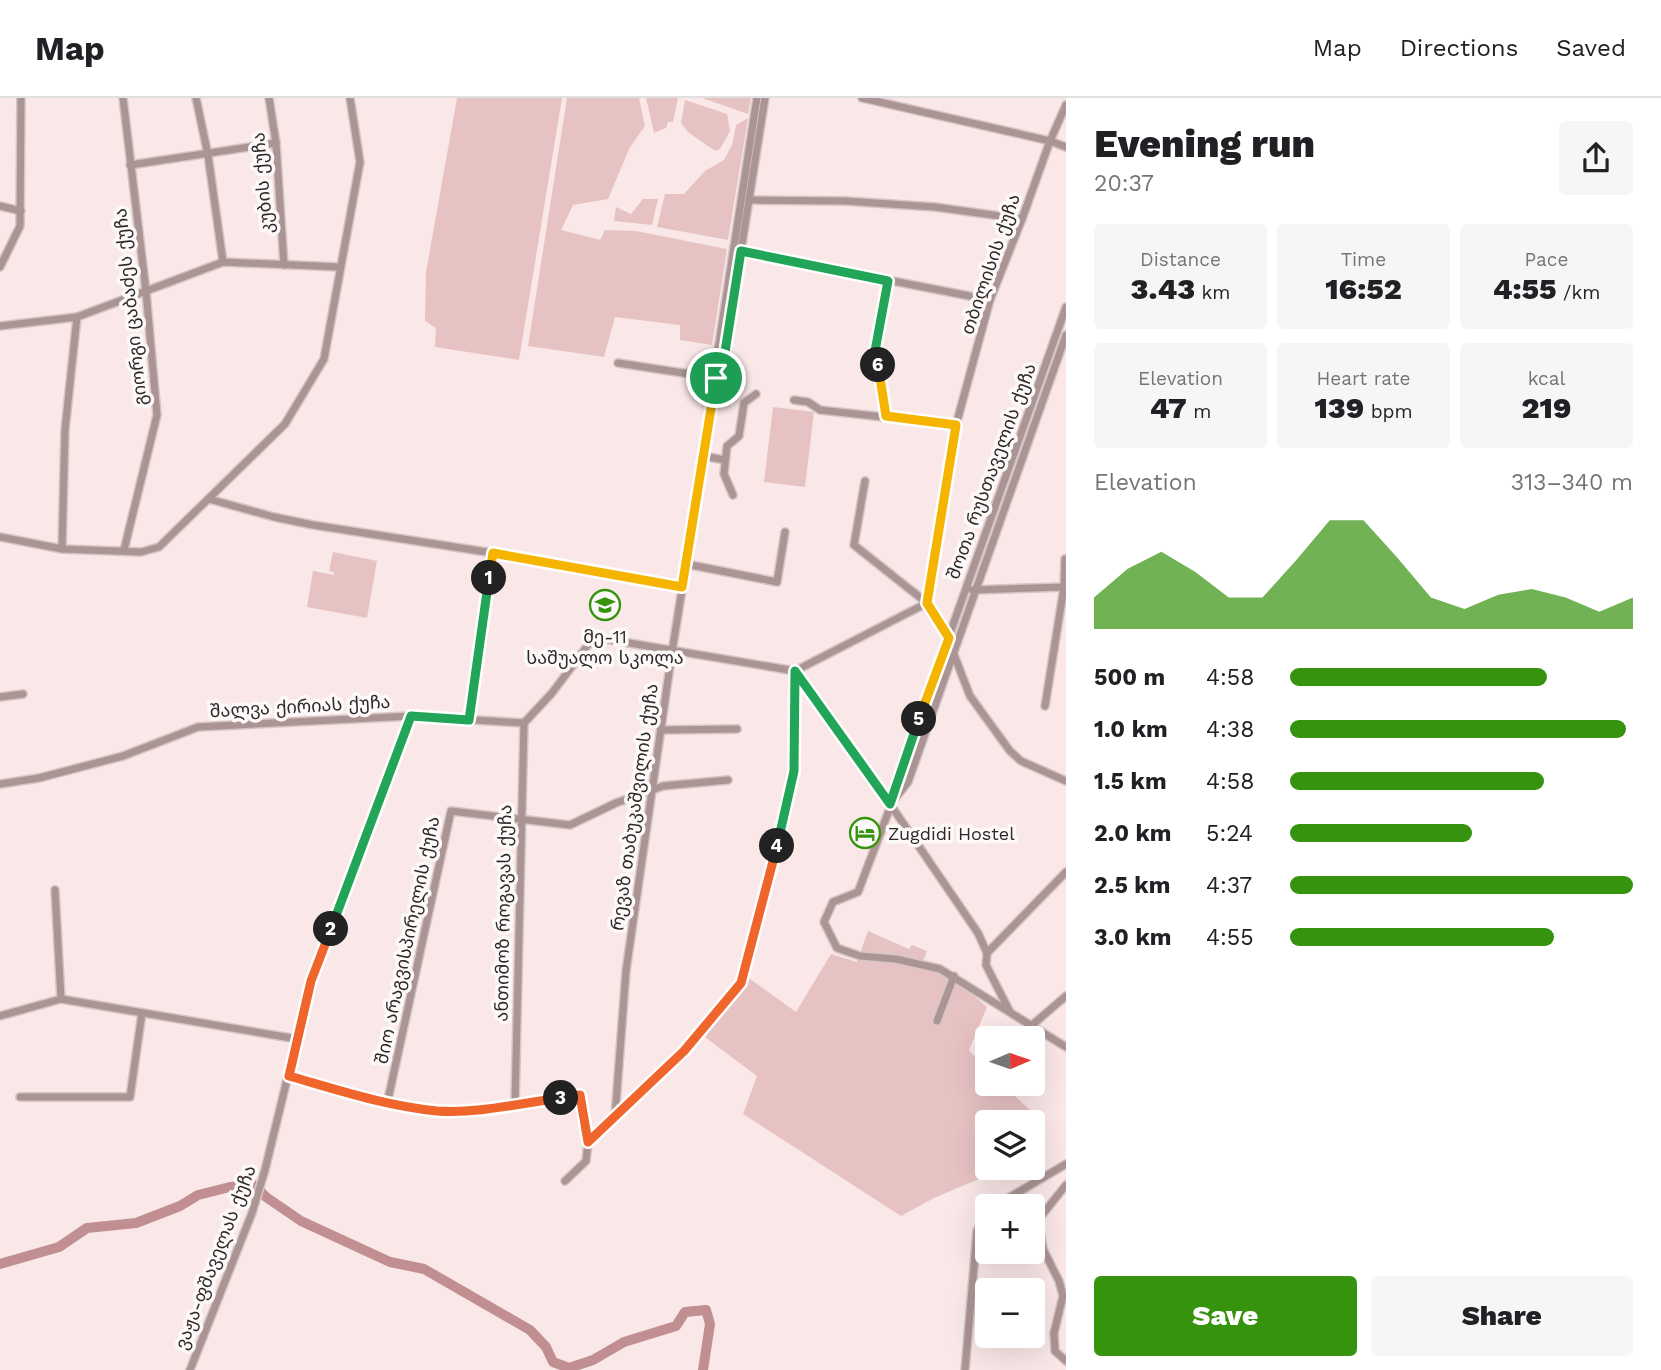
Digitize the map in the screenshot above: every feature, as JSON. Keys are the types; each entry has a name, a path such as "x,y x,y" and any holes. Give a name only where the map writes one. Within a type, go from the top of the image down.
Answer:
{"street":[{"path":"0,267 20,226 21,98"},
{"name":"გიორგი ცაბაძეს ქუჩა","path":"122,98 158,415 124,550"},
{"path":"197,98 223,262"},
{"name":"კუბის ქუჩა","path":"269,98 276,143 284,265"},
{"path":"0,537 61,549 141,552 159,547 285,424 324,359 360,162 350,98"},
{"name":"რევაზ თაბუკაშვილის ქუჩა","path":"615,1117 626,971 682,587 716,378 722,371 757,98"},
{"name":"რევაზ თაბუკაშვილის ქუჩა","path":"737,251 750,200 765,98"},
{"path":"862,98 1066,147"},
{"name":"თბილისის ქუჩა","path":"927,603 956,425 990,300 1066,105"},
{"path":"130,165 276,143"},
{"path":"750,200 845,201 935,207 1022,219"},
{"path":"0,206 21,211"},
{"path":"737,251 990,300"},
{"path":"0,326 77,317 223,262 340,267"},
{"path":"886,416 875,351 888,281"},
{"name":"შოთა რუსთაველის ქუჩა","path":"954,976 940,969 896,959 860,956 837,948 824,922 834,902 858,892 1066,307"},
{"path":"61,549 65,430 77,317"},
{"name":"შოთა რუსთაველის ქუჩა","path":"890,804 908,782 1066,335"},
{"path":"618,363 716,378"},
{"path":"733,495 724,474 727,446 739,436 744,403 756,394"},
{"path":"794,400 808,402 820,410 956,425"},
{"path":"703,456 724,460"},
{"path":"865,481 854,545 927,603 949,638 970,696 1010,751 1021,761 1066,781"},
{"path":"209,499 313,525 493,553 682,587"},
{"path":"686,564 777,582 785,532"},
{"path":"469,720 493,553"},
{"path":"1045,706 1065,587 1065,559"},
{"path":"965,590 1065,587"},
{"path":"524,723 552,693 594,637 795,671 927,603"},
{"path":"795,671 978,933 987,953 986,965 1010,1012"},
{"path":"588,1142 684,1051 741,983 766,894 794,771 795,671"},
{"path":"0,697 23,694"},
{"name":"შალვა ქირიას ქუჩა","path":"0,784 39,778 123,756 198,727 411,716 524,723"},
{"name":"ვაჟა-ფშაველას ქუჩა","path":"190,1370 252,1213 311,981 411,716"},
{"name":"ანთიმოზ როგავას ქუჩა","path":"515,1104 524,723"},
{"path":"661,730 737,729"},
{"path":"520,820 569,825 652,789 729,780"},
{"name":"შიო არაგვისპირელის ქუჩა","path":"387,1104 451,811 520,820"},
{"path":"987,953 1066,872"},
{"path":"55,890 61,999"},
{"path":"937,1021 954,976 1031,1026 1066,996"},
{"path":"0,1016 61,999 297,1039"},
{"path":"20,1097 131,1097 142,1013"},
{"path":"1045,1034 1066,1047"},
{"path":"289,1076 387,1104 439,1111 580,1095 588,1142 586,1161 565,1181"},
{"path":"1015,1194 1066,1164"},
{"path":"1066,1185 1038,1220 1044,1249 1064,1297 1056,1322 1055,1351 1066,1360"},
{"path":"965,1370 975,1254"}],"shaded area":[{"path":"457,98 562,98 519,360 435,347 436,328 425,321 426,272"},
{"path":"567,98 639,98 645,126 630,147 608,199 573,205 561,230 600,240 605,230 636,231 727,249 712,345 680,340 680,325 615,317 604,357 528,346"},
{"path":"646,98 678,98 673,122 668,122 666,128 654,133"},
{"path":"702,98 751,98 748,114"},
{"path":"685,100 727,114 730,131 720,149 715,151 688,132 681,123"},
{"path":"748,118 728,240 657,227 665,194 684,194 705,171 724,160 732,145 736,125"},
{"path":"643,199 658,199 652,225 614,221 616,207 631,214"},
{"path":"773,407 814,412 805,487 764,482"},
{"path":"333,552 377,561 367,618 307,607 313,571 334,575 334,572 329,571"},
{"path":"868,931 909,949 912,945 927,951 921,967 955,979 987,1007 979,1026 975,1026 975,1036 969,1050 975,1057 975,1096 1015,1096 1030,1110 975,1110 976,1180 901,1216 743,1114 757,1076 702,1035 742,973 796,1012 831,954 857,962"}],"waterway":[{"path":"0,1264 59,1247 87,1228 136,1223 180,1206 198,1195 230,1187 254,1185 266,1197 301,1221 390,1262 424,1269 530,1330 546,1347 553,1362 569,1368 593,1360 624,1342 676,1326 685,1312 706,1310 710,1324 703,1370"}],"place":[{"name":"მე-11 საშუალო სკოლა","path":"605,605"},
{"name":"Zugdidi Hostel","path":"865,833"}],"route":[{"path":"741,251 888,281 875,351 886,416 956,425 927,603 949,638 890,804 795,671 794,771 766,894 741,983 684,1051 588,1142 580,1095 475,1110 439,1111 387,1104 289,1076 311,981 411,716 469,720 493,553 682,587 716,378 722,371 741,251"}]}
